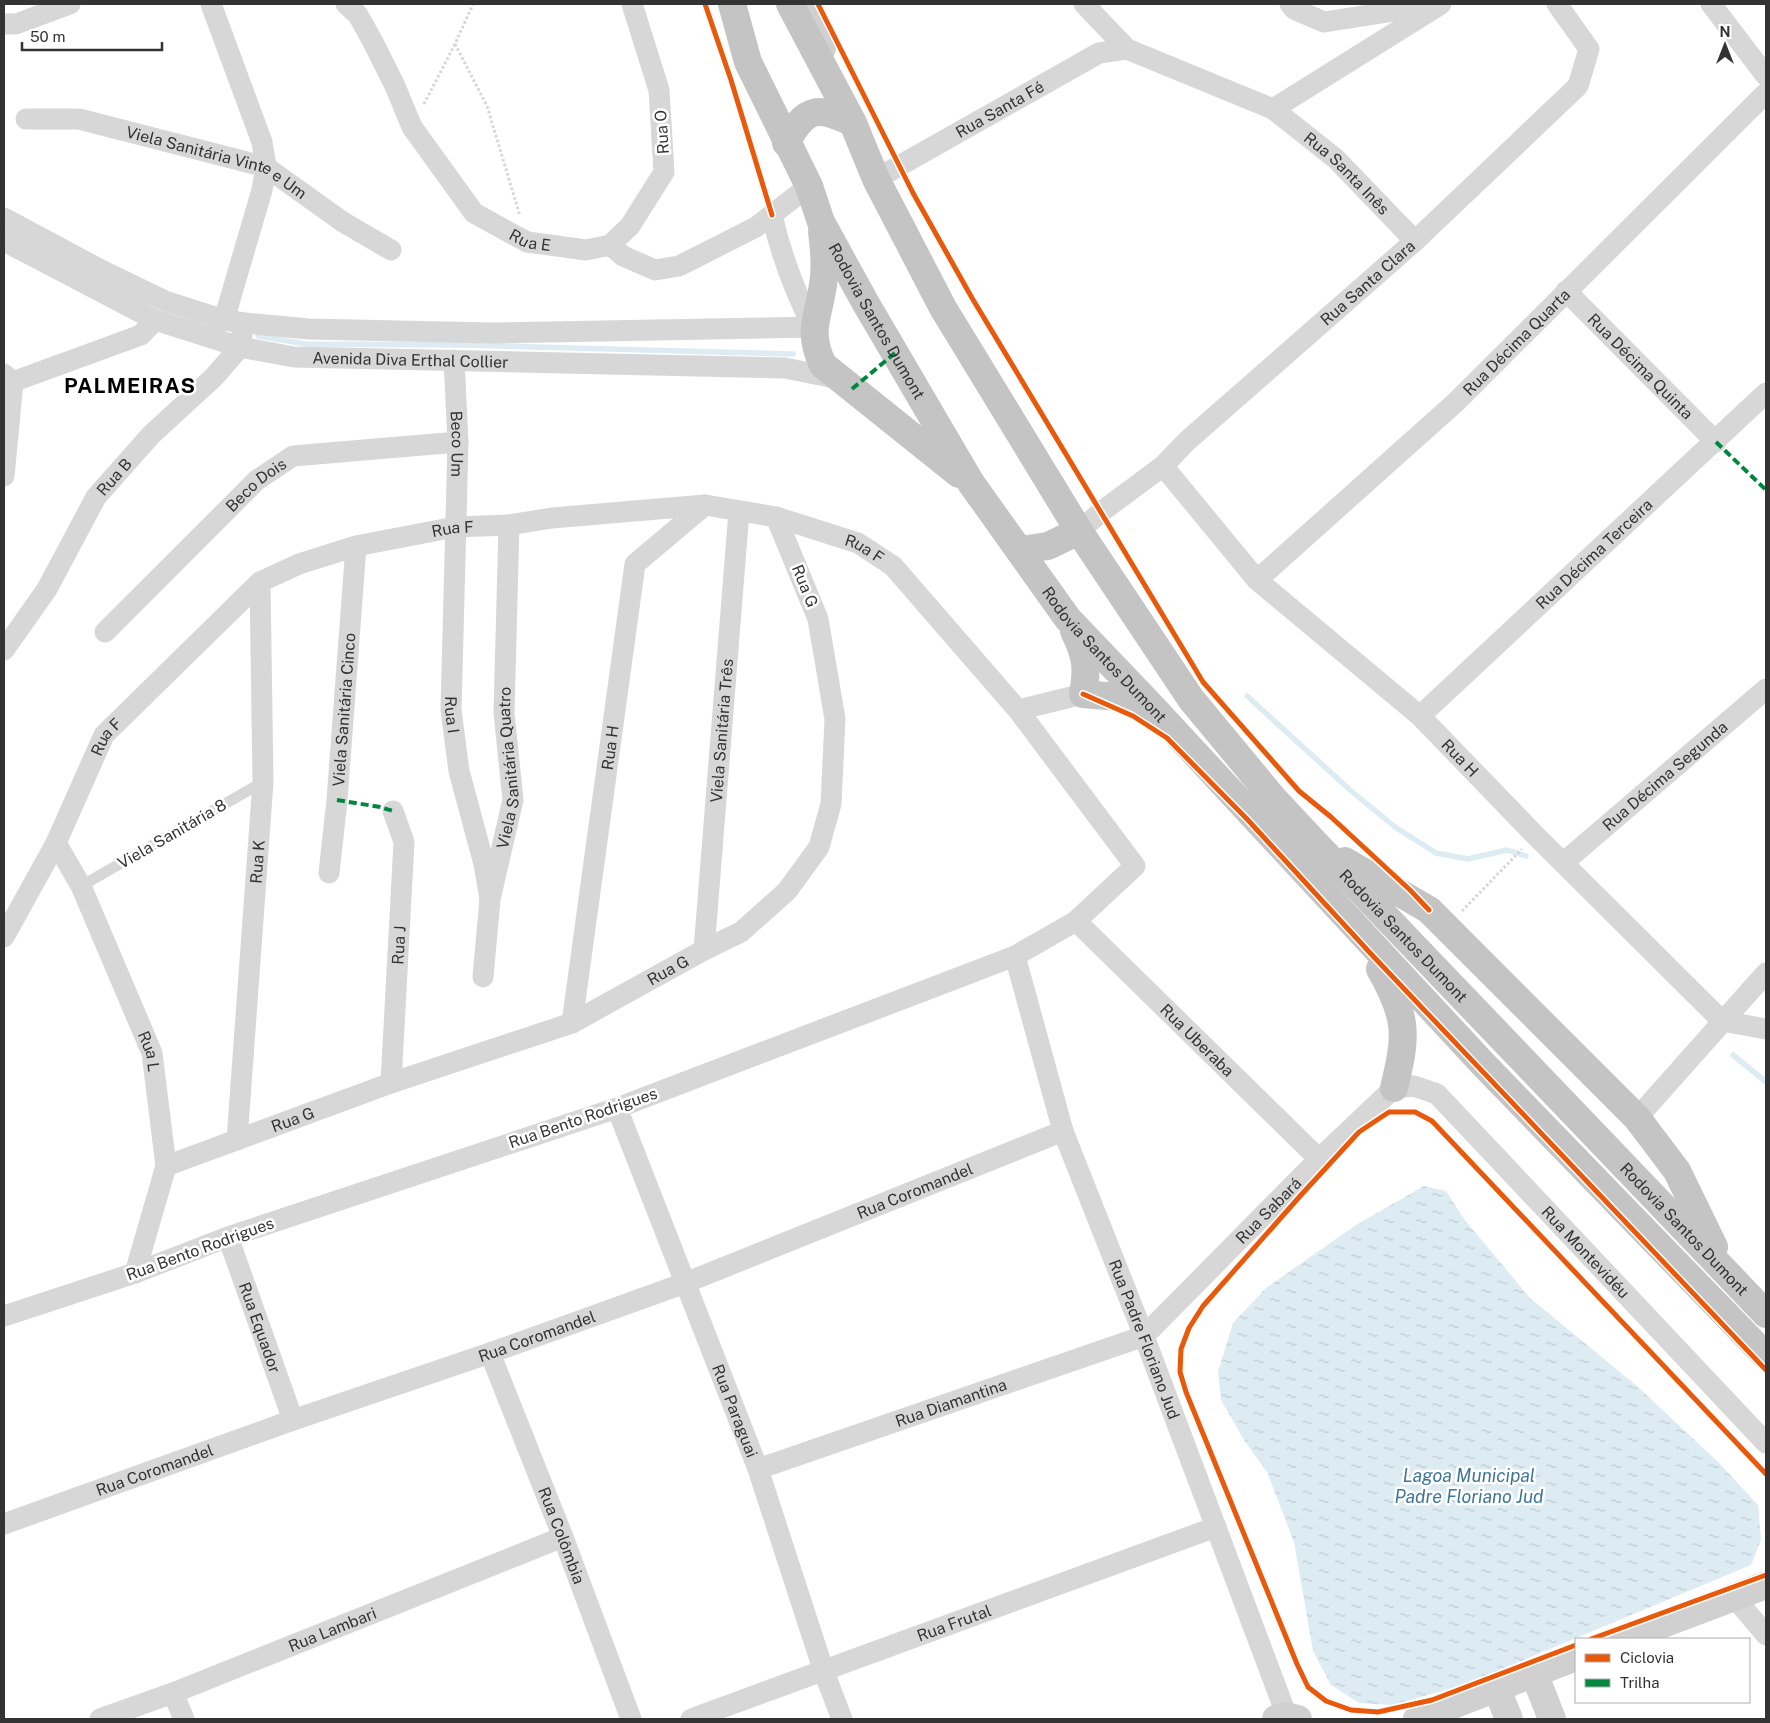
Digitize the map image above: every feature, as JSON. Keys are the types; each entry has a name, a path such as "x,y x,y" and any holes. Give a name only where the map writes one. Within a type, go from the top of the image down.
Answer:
{"highway":[{"name":"Rodovia Santos Dumont","path":"732,4 748,62 786,143 809,186 822,222 865,302 971,483 1068,619 1154,708 1356,929 1483,1064 1766,1356"},
{"name":"Rodovia Santos Dumont","path":"790,4 834,85 853,123 876,179 943,308 1079,531 1191,699 1273,798 1316,844 1766,1314"},
{"path":"786,143 795,126 814,111 829,111 853,123"},
{"path":"822,222 825,263 823,285 813,327 816,351 823,365 894,424 971,483"},
{"path":"1020,550 1048,546 1079,531"},
{"path":"1068,619 1086,661 1087,676 1083,694 1130,698 1154,708"},
{"path":"1316,844 1429,910 1637,1118 1677,1171 1706,1233 1729,1275"},
{"path":"1356,929 1396,998 1404,1025 1403,1052 1394,1088"}],"street":[{"path":"4,24 16,24 70,4"},
{"path":"211,4 262,142 266,167 234,321 240,347"},
{"name":"Rua E","path":"346,4 358,15 373,42 395,86 412,127 474,213 527,242 586,250 610,245"},
{"name":"Rua O","path":"610,245 630,226 664,172 659,90 632,4"},
{"path":"807,4 834,85"},
{"path":"1084,4 1127,49"},
{"path":"1290,4 1294,9 1324,22 1440,4"},
{"path":"1274,109 1440,4"},
{"name":"Rua Santa Clara","path":"1079,531 1101,512 1163,466 1187,441 1415,241 1578,86 1589,49 1556,4"},
{"path":"1710,4 1766,76"},
{"name":"Rua Santa Inês","path":"1127,49 1274,109 1336,158 1415,241"},
{"name":"Rua Santa Fé","path":"876,179 1099,53 1127,49"},
{"name":"Rua Décima Quarta","path":"1257,580 1456,402 1766,93"},
{"name":"Viela Sanitária Vinte e Um","path":"26,119 79,119 266,167 343,222 391,250"},
{"path":"610,245 623,256 655,270 679,266 756,227 809,186"},
{"path":"772,215 781,254 794,291 813,327"},
{"name":"Avenida Diva Erthal Collier","path":"4,218 101,270 165,301 234,321 310,329 491,333 813,327"},
{"name":"Avenida Diva Erthal Collier","path":"4,241 155,320 240,347 294,357 785,368 841,379"},
{"name":"Rua Décima Quinta","path":"1566,291 1716,442"},
{"path":"4,476 7,380 141,335 155,320"},
{"name":"Rua B","path":"4,650 47,590 96,497 151,435 214,377 240,347"},
{"name":"Beco Um","path":"454,360 458,442 455,527"},
{"name":"Rua Décima Terceira","path":"1420,716 1716,442 1766,393"},
{"name":"Beco Dois","path":"104,632 256,480 293,456 458,442"},
{"name":"Rua H","path":"1163,466 1257,580 1420,716 1563,863 1722,1021 1766,1042"},
{"name":"Rua H","path":"572,1023 635,564 705,504"},
{"name":"Rua F","path":"4,937 56,843 104,735 260,582 299,564 356,546 455,527 510,525 552,518 705,504 776,517 858,543 893,566 1018,710 1135,866"},
{"name":"Viela Sanitária Três","path":"704,950 739,511"},
{"name":"Rua G","path":"166,1166 391,1082 572,1023 704,950 742,932 787,891 819,847 831,804 835,719 818,620 776,517"},
{"name":"Viela Sanitária Quatro","path":"483,977 490,899 513,800 504,713 510,525"},
{"name":"Rua I","path":"455,527 451,710 460,771 484,864 490,899"},
{"name":"Viela Sanitária Cinco","path":"329,873 337,800 356,546"},
{"name":"Rua K","path":"237,1140 263,782 260,582"},
{"name":"Rua Décima Segunda","path":"1563,863 1766,689"},
{"path":"1018,710 1083,694"},
{"name":"Rua J","path":"391,1082 404,842 393,811"},
{"name":"Rua L","path":"56,843 81,886 152,1054 166,1166 135,1273"},
{"name":"Rua Bento Rodrigues","path":"4,1316 135,1273 228,1237 617,1108 1015,956 1076,921 1135,866"},
{"name":"Rua Uberaba","path":"1076,921 1319,1159"},
{"name":"Rua Padre Floriano Jud","path":"1015,956 1063,1131 1144,1336 1287,1718"},
{"path":"1637,1118 1766,973"},
{"path":"1722,1021 1766,1029"},
{"name":"Rua Montevidéu","path":"1394,1088 1414,1086 1437,1094 1766,1443"},
{"name":"Rua Sabará","path":"1144,1336 1319,1159 1394,1088"},
{"name":"Rua Paraguai","path":"617,1108 758,1469 824,1672 842,1719"},
{"name":"Rua Coromandel","path":"4,1524 293,1420 490,1354 685,1283 1063,1131"},
{"name":"Rua Equador","path":"228,1237 293,1420"},
{"name":"Rua Diamantina","path":"758,1469 1144,1336"},
{"name":"Rua Colômbia","path":"490,1354 563,1537 631,1719"},
{"name":"Rua Frutal","path":"691,1719 824,1672 1216,1527"},
{"name":"Rua Lambari","path":"100,1719 173,1693 563,1537"},
{"path":"1626,1638 1766,1585"},
{"path":"1734,1597 1766,1635"},
{"path":"1417,1719 1575,1657"},
{"path":"1534,1673 1552,1719"},
{"path":"1496,1687 1509,1719"},
{"path":"173,1693 184,1719"}],"lane":[{"name":"Viela Sanitária 8","path":"81,886 263,782"}],"path":[{"path":"412,127 455,44 473,4"},
{"path":"455,44 487,106 527,242"},
{"path":"1446,928 1523,847"}],"water":[{"name":"Lagoa Municipal Padre Floriano Jud","path":"1424,1186 1446,1191 1464,1219 1530,1298 1638,1387 1718,1462 1758,1505 1761,1540 1751,1565 1466,1684 1393,1705 1359,1703 1331,1685 1313,1651 1294,1542 1267,1472 1244,1440 1221,1400 1218,1372 1233,1323 1266,1288 1356,1225"}],"waterway":[{"path":"258,336 306,344 462,345 793,354"},
{"path":"1247,696 1350,790 1395,827 1436,853 1468,859 1507,850 1526,856"},
{"path":"1733,1055 1766,1082"}],"marked path":[{"path":"852,389 895,353"},
{"path":"1716,442 1766,490"},
{"path":"337,800 393,811"}],"cycle path":[{"path":"705,4 731,80 772,215"},
{"path":"818,4 913,193 972,298 1203,682 1299,791 1331,817 1429,910"},
{"path":"1083,694 1133,716 1167,738 1247,819 1372,955 1766,1370"},
{"path":"1575,1645 1432,1700 1378,1712 1351,1710 1326,1701 1308,1687 1297,1664 1186,1392 1180,1372 1181,1349 1189,1328 1203,1306 1359,1132 1389,1112 1415,1112 1432,1121 1766,1474"},
{"path":"1594,1638 1766,1575"}],"district":[{"name":"PALMEIRAS","path":"130,385"}]}
